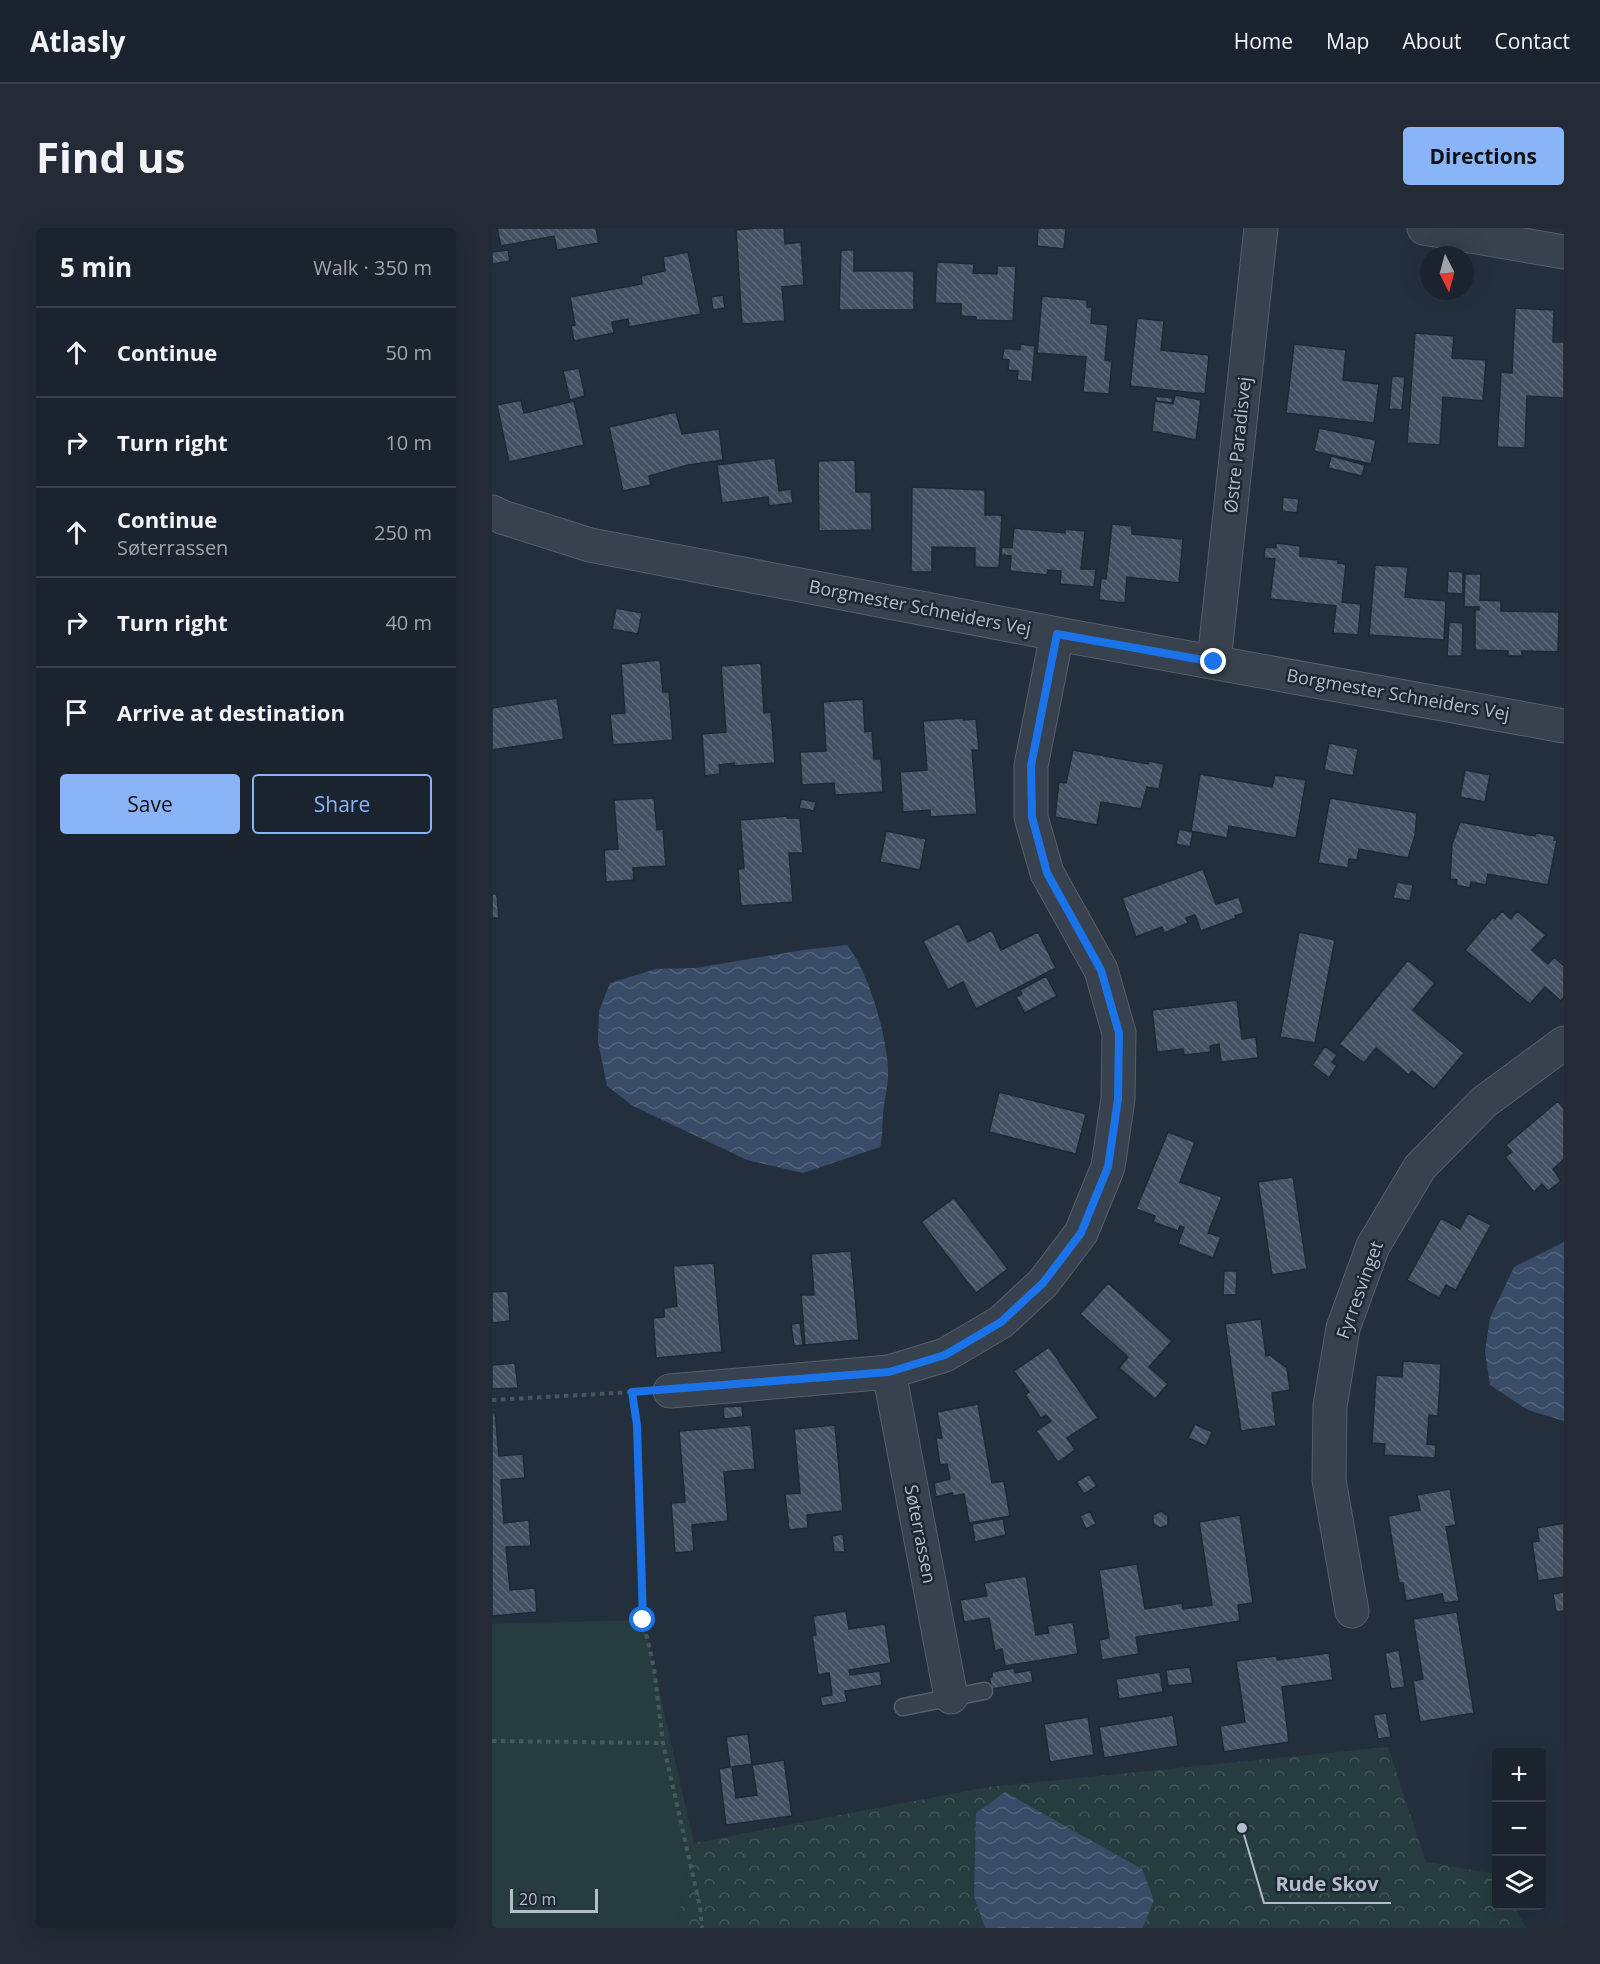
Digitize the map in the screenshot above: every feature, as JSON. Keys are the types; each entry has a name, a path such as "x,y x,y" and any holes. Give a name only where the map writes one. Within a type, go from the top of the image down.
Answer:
{"street":[{"name":"Østre Paradisvej","path":"1214,662 1261,228"},
{"path":"1424,228 1564,252"},
{"name":"Borgmester Schneiders Vej","path":"492,512 590,545 1057,634 1564,726"},
{"path":"670,1390 889,1372 945,1355 1001,1322 1043,1283 1081,1233 1108,1167 1118,1099 1119,1033 1101,970 1047,873 1032,817 1031,766 1057,634"},
{"name":"Fyrresvinget","path":"1352,1611 1329,1480 1330,1406 1343,1328 1373,1246 1420,1167 1484,1102 1564,1042"},
{"name":"Søterrassen","path":"889,1372 951,1697"}],"lane":[{"path":"903,1707 984,1691"}],"path":[{"path":"492,1400 670,1390"},
{"path":"632,1392 637,1425 643,1620 654,1668 663,1743 700,1907 702,1928"},
{"path":"492,1741 663,1743"}],"green space":[{"path":"643,1620 694,1843 676,1928 492,1928 492,1624"},
{"path":"1388,1747 1426,1862 1492,1873 1492,1910 1516,1910 1526,1928 1143,1928 1154,1900 974,1897 985,1928 676,1928 694,1843 988,1787"}],"water":[{"path":"847,945 869,987 880,1021 887,1054 888,1080 880,1147 803,1173 747,1160 633,1106 607,1086 598,1041 599,1011 610,983 656,969 696,968"},
{"path":"1564,1242 1564,1421 1528,1410 1490,1385 1485,1352 1490,1318 1514,1267"},
{"path":"1005,1792 1142,1869 1154,1900 1143,1928 985,1928 974,1897 976,1813"}],"building":[{"path":"497,228 596,228 599,243 557,250 554,236 501,246"},
{"path":"784,228 785,244 801,242 804,285 782,287 785,321 742,324 736,230"},
{"path":"1038,228 1066,228 1064,249 1037,246"},
{"path":"508,250 510,261 492,264 492,252"},
{"path":"841,250 854,250 854,271 914,271 914,310 839,310"},
{"path":"688,252 701,314 629,327 628,319 612,322 614,333 574,341 571,326 575,325 570,297 642,284 641,276 665,271 663,257"},
{"path":"937,262 974,264 973,273 997,274 997,266 1016,266 1013,321 976,320 976,317 961,316 961,304 935,303"},
{"path":"723,295 725,308 713,310 711,297"},
{"path":"1042,296 1087,300 1087,307 1092,307 1091,323 1108,325 1105,360 1112,361 1109,394 1083,392 1086,357 1037,353"},
{"path":"1515,308 1554,310 1553,342 1564,342 1564,398 1527,396 1525,448 1497,447 1501,372 1512,373"},
{"path":"1137,318 1164,321 1161,350 1209,355 1205,394 1130,386"},
{"path":"1415,333 1454,336 1452,358 1486,360 1483,401 1443,397 1440,445 1407,443"},
{"path":"1020,344 1035,346 1032,382 1017,380 1018,371 1008,370 1009,360 1002,359 1004,348 1020,350"},
{"path":"1294,344 1346,350 1343,380 1379,384 1374,423 1286,413"},
{"path":"579,368 585,396 570,400 563,371"},
{"path":"1392,376 1405,377 1402,410 1389,409"},
{"path":"1175,395 1201,400 1196,440 1152,431 1155,401 1173,404"},
{"path":"1156,396 1173,398 1172,403 1156,401"},
{"path":"521,400 524,413 574,401 584,445 509,462 497,405"},
{"path":"676,412 682,434 719,429 723,460 688,465 649,476 651,485 623,491 609,427"},
{"path":"1319,428 1376,440 1371,464 1314,451"},
{"path":"1331,456 1365,465 1362,476 1328,468"},
{"path":"775,458 779,491 791,489 793,503 769,506 768,497 722,503 717,465"},
{"path":"855,460 856,492 871,492 872,530 819,531 818,461"},
{"path":"912,487 985,490 985,515 1002,515 999,568 975,567 975,548 932,547 932,572 911,572"},
{"path":"1283,497 1299,499 1297,513 1282,511"},
{"path":"1112,524 1132,526 1132,534 1183,539 1179,583 1127,577 1125,603 1099,600 1101,578 1106,579"},
{"path":"1014,528 1065,533 1065,529 1085,531 1081,569 1096,569 1094,587 1060,584 1061,571 1048,570 1047,575 1010,571 1011,556 1001,555 1002,547 1012,548"},
{"path":"1276,543 1300,546 1300,556 1338,560 1338,563 1346,564 1342,602 1361,604 1358,635 1333,633 1336,606 1270,599 1275,559 1264,558 1265,547 1276,548"},
{"path":"1375,565 1408,567 1405,597 1446,601 1444,640 1369,635"},
{"path":"1448,571 1463,572 1463,594 1447,593"},
{"path":"1465,574 1481,574 1480,600 1501,601 1501,611 1559,612 1558,652 1522,651 1522,656 1508,656 1508,651 1475,650 1475,610 1479,610 1479,607 1464,607"},
{"path":"616,608 642,613 638,634 612,629"},
{"path":"1449,622 1463,623 1462,656 1447,656"},
{"path":"660,660 663,692 669,692 673,740 613,745 610,714 625,713 621,664"},
{"path":"761,663 764,713 771,712 775,763 719,765 720,774 705,776 702,734 726,732 721,666"},
{"path":"557,698 564,739 492,750 492,708"},
{"path":"863,699 865,732 872,731 874,759 881,759 883,792 835,795 834,783 802,785 800,752 826,751 823,702"},
{"path":"964,718 964,720 976,719 979,750 972,750 977,814 930,817 930,810 903,812 900,772 927,770 923,721"},
{"path":"1329,743 1358,749 1353,776 1324,770"},
{"path":"1073,750 1148,764 1149,761 1164,764 1159,789 1147,787 1141,809 1101,802 1097,825 1055,817 1059,782 1066,783"},
{"path":"1465,770 1490,775 1485,802 1460,797"},
{"path":"1200,774 1272,787 1275,775 1306,780 1296,838 1229,826 1227,838 1191,831"},
{"path":"654,798 657,830 663,829 666,866 633,868 634,880 606,882 604,850 618,849 614,800"},
{"path":"1330,798 1417,813 1415,836 1408,858 1359,849 1357,860 1349,859 1348,868 1318,863"},
{"path":"801,799 816,802 814,811 799,808"},
{"path":"787,816 787,818 800,818 803,853 789,853 793,902 741,906 738,869 744,868 740,820"},
{"path":"1460,822 1535,836 1536,833 1555,836 1554,840 1557,840 1548,885 1488,874 1486,885 1471,882 1470,888 1456,885 1457,880 1450,879 1452,844"},
{"path":"1179,829 1193,832 1190,847 1176,844"},
{"path":"886,831 926,839 920,870 880,862"},
{"path":"1203,869 1216,904 1239,897 1244,913 1201,931 1195,915 1186,918 1188,923 1164,933 1162,927 1136,937 1122,898"},
{"path":"1397,882 1413,885 1410,901 1393,898"},
{"path":"492,894 497,894 499,918 492,918"},
{"path":"1502,911 1511,919 1517,911 1546,935 1532,950 1548,964 1554,957 1564,966 1564,997 1561,1001 1545,987 1530,1004 1465,950 1493,917 1495,919"},
{"path":"959,923 968,942 992,930 1001,950 1038,932 1056,968 976,1009 963,982 948,990 923,941"},
{"path":"1299,932 1335,940 1315,1043 1280,1037"},
{"path":"1408,960 1435,983 1413,1010 1464,1053 1434,1089 1412,1071 1409,1075 1376,1048 1364,1063 1339,1044"},
{"path":"1046,976 1057,996 1025,1013 1016,997 1022,994 1020,990"},
{"path":"1237,1000 1242,1039 1256,1037 1258,1058 1221,1062 1219,1044 1210,1046 1211,1052 1184,1055 1183,1049 1157,1052 1152,1010"},
{"path":"1325,1046 1337,1055 1332,1062 1337,1066 1329,1078 1312,1065"},
{"path":"999,1092 1086,1114 1076,1154 989,1132"},
{"path":"1558,1101 1564,1109 1564,1159 1553,1169 1561,1181 1548,1191 1542,1184 1534,1192 1505,1157 1512,1152 1506,1145"},
{"path":"1168,1132 1195,1142 1180,1182 1222,1197 1208,1233 1221,1237 1213,1258 1178,1244 1184,1227 1180,1226 1178,1231 1153,1222 1155,1216 1136,1209"},
{"path":"1293,1177 1307,1269 1272,1275 1258,1182"},
{"path":"954,1198 1008,1269 976,1293 921,1222"},
{"path":"1468,1213 1491,1225 1456,1290 1446,1285 1439,1298 1407,1280 1441,1218 1460,1229"},
{"path":"851,1251 859,1340 805,1345 801,1295 814,1295 811,1254"},
{"path":"714,1263 722,1352 656,1358 653,1318 664,1317 664,1308 677,1306 673,1266"},
{"path":"1224,1271 1237,1271 1236,1295 1223,1295"},
{"path":"1108,1283 1172,1341 1149,1367 1168,1384 1155,1399 1119,1368 1128,1357 1080,1314"},
{"path":"508,1291 510,1321 492,1323 492,1292"},
{"path":"1261,1319 1266,1356 1270,1355 1287,1368 1290,1390 1272,1393 1276,1426 1241,1431 1225,1324"},
{"path":"800,1323 803,1345 794,1346 791,1324"},
{"path":"1049,1347 1098,1418 1067,1438 1075,1450 1058,1462 1036,1431 1051,1421 1046,1415 1041,1418 1025,1395 1029,1392 1014,1371"},
{"path":"1403,1361 1441,1364 1438,1416 1429,1415 1427,1444 1436,1445 1435,1458 1384,1455 1385,1444 1372,1443 1376,1375 1402,1377"},
{"path":"515,1363 518,1388 492,1389 492,1365"},
{"path":"978,1404 992,1483 1004,1481 1010,1516 969,1523 964,1494 953,1496 952,1493 936,1497 934,1483 950,1479 947,1464 940,1465 936,1438 942,1438 937,1412"},
{"path":"742,1406 743,1417 724,1419 723,1407"},
{"path":"495,1412 499,1456 523,1454 525,1478 501,1480 504,1523 529,1520 531,1546 506,1547 510,1590 535,1588 537,1612 492,1616 492,1413"},
{"path":"1195,1424 1212,1432 1206,1446 1188,1438"},
{"path":"751,1425 755,1469 724,1472 728,1521 692,1525 694,1551 675,1553 671,1503 685,1502 679,1431"},
{"path":"835,1425 843,1511 807,1515 808,1528 789,1530 785,1494 800,1493 794,1429"},
{"path":"1089,1474 1097,1486 1084,1494 1076,1482"},
{"path":"1450,1489 1456,1525 1446,1527 1459,1601 1444,1603 1442,1594 1406,1601 1403,1583 1399,1583 1388,1516 1420,1510 1417,1495"},
{"path":"1090,1511 1096,1524 1086,1529 1080,1516"},
{"path":"1161,1511 1168,1516 1168,1525 1160,1528 1153,1524 1153,1515"},
{"path":"1240,1515 1253,1603 1238,1605 1240,1621 1136,1637 1139,1654 1102,1660 1099,1640 1109,1638 1099,1570 1137,1564 1145,1609 1182,1603 1183,1609 1212,1605 1199,1522"},
{"path":"1003,1519 1006,1535 975,1542 972,1524"},
{"path":"1564,1523 1564,1577 1538,1581 1532,1542 1539,1541 1537,1528"},
{"path":"843,1534 845,1552 834,1552 832,1536"},
{"path":"1026,1576 1036,1635 1049,1633 1047,1626 1073,1622 1078,1654 1005,1666 1002,1649 995,1651 989,1618 964,1622 960,1600 987,1596 984,1583"},
{"path":"1564,1592 1564,1611 1556,1612 1553,1594"},
{"path":"846,1611 849,1629 885,1624 891,1663 849,1670 850,1675 880,1671 882,1685 845,1691 847,1702 822,1706 820,1697 832,1695 829,1673 818,1675 812,1635 816,1635 813,1616"},
{"path":"1457,1612 1474,1713 1420,1722 1413,1681 1423,1679 1413,1619"},
{"path":"1399,1650 1405,1687 1391,1689 1385,1653"},
{"path":"1329,1653 1333,1680 1282,1687 1289,1742 1224,1752 1220,1726 1245,1722 1236,1661 1277,1656 1277,1660"},
{"path":"1190,1667 1193,1683 1168,1686 1166,1670"},
{"path":"1014,1668 1015,1673 1031,1670 1033,1682 992,1689 989,1677 992,1677 992,1672"},
{"path":"1160,1672 1163,1692 1119,1699 1116,1679"},
{"path":"1386,1713 1391,1737 1378,1739 1373,1715"},
{"path":"1173,1715 1178,1746 1104,1758 1099,1727"},
{"path":"1088,1717 1094,1755 1050,1762 1044,1724"},
{"path":"748,1734 752,1764 732,1767 736,1798 757,1795 752,1765 784,1760 792,1816 726,1825 719,1769 730,1767 726,1737"}],"place":[{"name":"Rude Skov","path":"1242,1828"}],"route":[{"path":"643,1620 637,1425 632,1392 889,1372 945,1355 1001,1322 1043,1283 1081,1233 1108,1167 1118,1099 1119,1033 1101,970 1047,873 1032,817 1031,766 1057,634 1214,662"}]}
